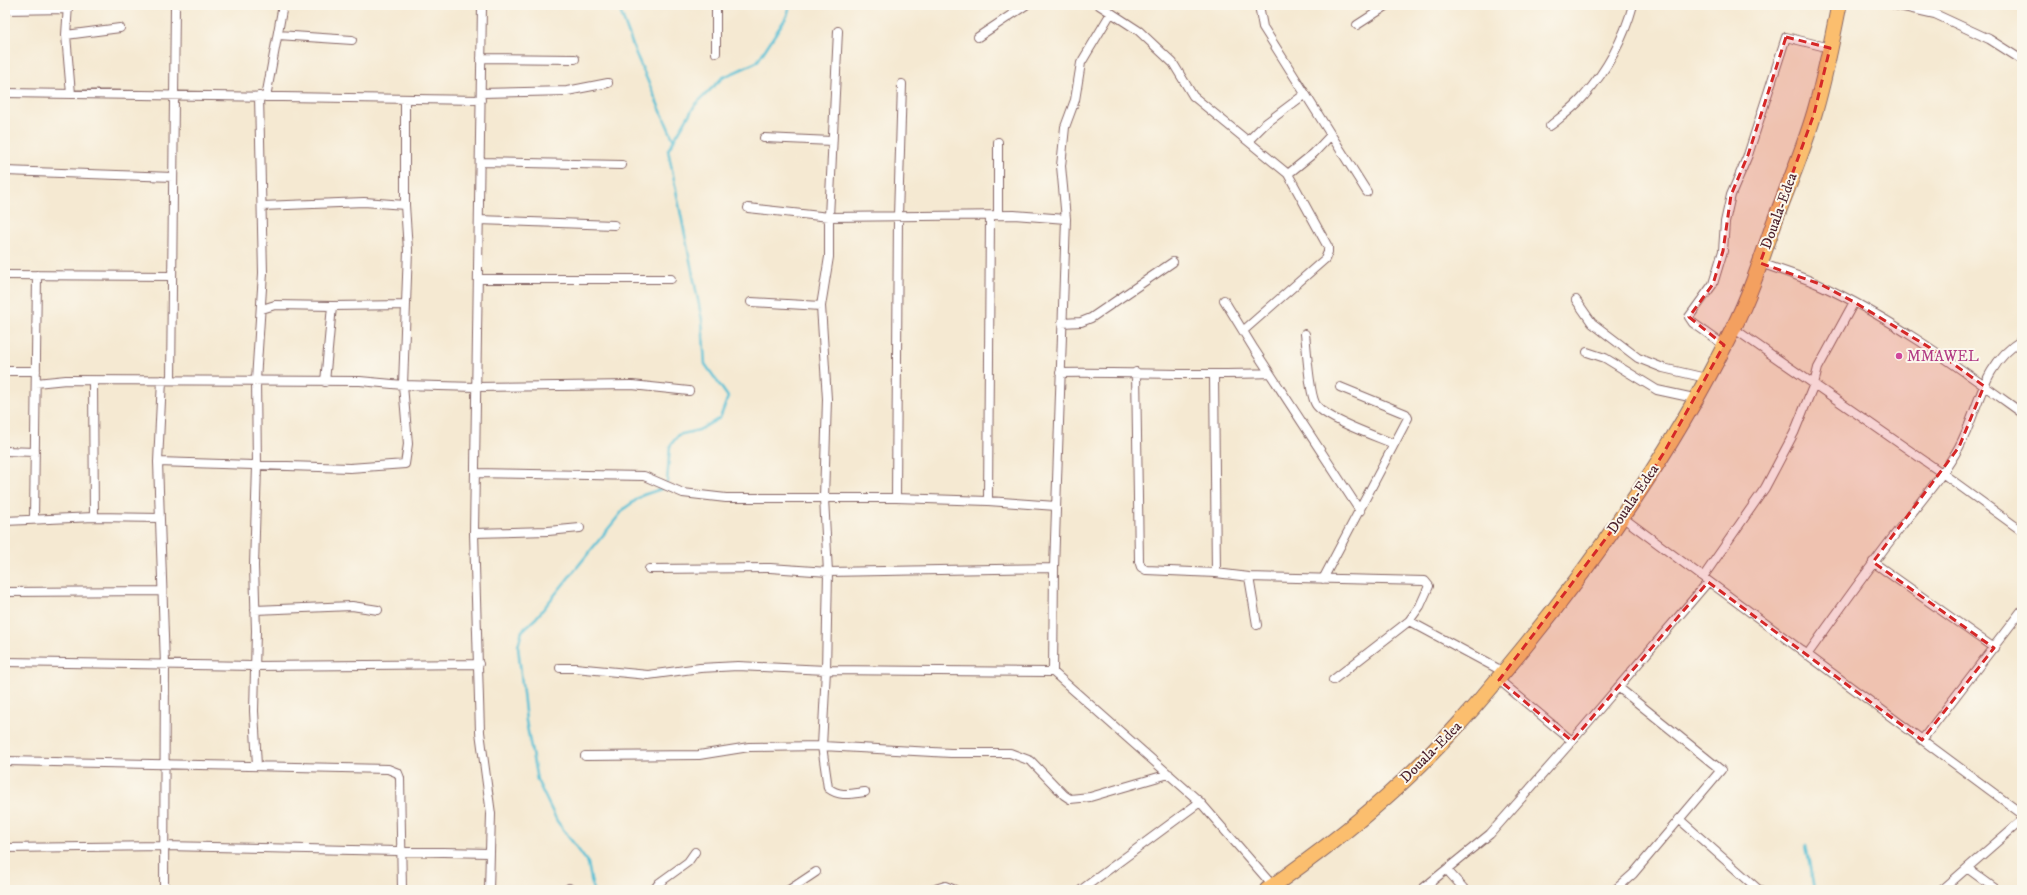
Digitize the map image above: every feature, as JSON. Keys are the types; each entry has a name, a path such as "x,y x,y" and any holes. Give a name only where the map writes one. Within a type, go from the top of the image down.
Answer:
{"highway":[{"name":"Douala-Edea","path":"1270,888 1342,834 1387,796 1443,743 1557,608 1622,517 1663,454 1733,328 1760,263 1814,114 1839,5"}],"street":[{"path":"171,380 175,5"},
{"path":"257,766 254,711 256,631 254,566 258,466 256,380 264,273 262,206 262,97 278,35 283,5"},
{"path":"482,5 474,533 480,732 491,814 489,890"},
{"path":"716,5 716,53"},
{"path":"978,37 1026,5"},
{"path":"1099,5 1139,31 1173,63 1193,96 1288,174 1328,247 1327,256 1243,331"},
{"path":"1259,5 1263,27 1367,192"},
{"path":"1357,25 1388,5"},
{"path":"1550,126 1584,96 1617,48 1628,23 1633,5"},
{"path":"1895,5 1936,14 1989,39 2022,60"},
{"path":"5,10 68,7 66,35 71,94"},
{"path":"1053,672 1054,568 1066,219 1061,166 1065,127 1075,100 1082,63 1110,13"},
{"path":"66,35 120,28"},
{"path":"838,31 832,141 829,257 821,306 826,399 824,498 828,572 826,670 822,746 828,788 836,794 846,795 864,792"},
{"path":"278,35 352,40"},
{"path":"1724,345 1693,324 1689,318 1713,284 1723,251 1725,222 1731,195 1748,155 1786,37 1830,48"},
{"path":"481,58 575,59"},
{"path":"5,93 405,99 567,91 608,83"},
{"path":"896,498 898,216 902,84"},
{"path":"1248,141 1265,124 1305,94"},
{"path":"158,462 350,468 405,464 408,444 404,385 408,250 405,205 405,99"},
{"path":"1288,174 1314,153 1331,135"},
{"path":"764,138 832,141"},
{"path":"988,501 994,216 998,142"},
{"path":"480,162 622,165"},
{"path":"5,171 173,177"},
{"path":"262,206 357,202 405,205"},
{"path":"748,208 829,217 1014,215 1066,219"},
{"path":"479,220 614,225"},
{"path":"1062,323 1081,322 1091,318 1173,262"},
{"path":"1760,263 1820,284 1854,302 1937,352 2022,413"},
{"path":"5,275 172,276"},
{"path":"34,520 37,275"},
{"path":"478,279 671,279"},
{"path":"1224,300 1269,373 1360,511"},
{"path":"1576,300 1592,323 1638,358 1663,368 1706,378"},
{"path":"751,302 821,306"},
{"path":"1421,890 1490,834 1618,687 1705,579 1765,488 1794,433 1814,384 1818,368 1854,302"},
{"path":"262,309 275,305 406,305"},
{"path":"325,382 332,306"},
{"path":"1733,328 1942,473 2022,531"},
{"path":"1305,334 1312,395 1316,406 1329,416 1394,444"},
{"path":"1807,655 1874,562 1942,473 1959,447 1984,386 1999,358 2022,340"},
{"path":"1587,352 1606,358 1657,390 1694,398"},
{"path":"5,371 36,371"},
{"path":"1060,373 1136,372 1214,375 1269,373"},
{"path":"1136,372 1139,561 1141,567 1146,570 1249,576 1425,581 1429,586 1420,606 1409,621 1333,680"},
{"path":"1214,375 1216,573"},
{"path":"36,383 66,380 256,380 360,382 476,387 632,385 689,391"},
{"path":"162,380 158,462 165,665 164,890"},
{"path":"93,381 94,517"},
{"path":"1323,579 1408,418 1406,414 1340,387"},
{"path":"5,451 35,452"},
{"path":"475,473 644,476 683,493 726,498 896,498 988,501 1056,506"},
{"path":"5,521 94,517 160,518"},
{"path":"1622,517 2022,814"},
{"path":"474,533 548,531 580,528"},
{"path":"1874,562 1994,648"},
{"path":"649,569 763,568 828,572 1054,568"},
{"path":"1249,576 1257,625"},
{"path":"5,592 162,591"},
{"path":"255,610 352,606 378,610"},
{"path":"1922,740 2022,610"},
{"path":"1409,621 1501,676 1572,741"},
{"path":"5,662 255,666 479,664"},
{"path":"560,668 648,675 700,668 738,666 826,670 1053,672 1200,802 1270,888"},
{"path":"1615,890 1632,874 1721,770 1618,687"},
{"path":"585,756 699,755 749,747 822,746 951,753 1010,753 1031,761 1064,795 1070,799 1090,797 1169,774"},
{"path":"5,761 388,769 398,773 400,778 402,890"},
{"path":"1080,890 1200,802"},
{"path":"1679,819 1759,890"},
{"path":"1942,890 2022,820"},
{"path":"5,848 164,846 489,854"},
{"path":"654,890 659,883 688,862 695,852"},
{"path":"1967,868 1997,890"},
{"path":"1447,870 1465,890"},
{"path":"789,890 816,872"},
{"path":"932,890 945,886 955,890"}],"highlighted area":[{"path":"1786,37 1830,48 1814,114 1760,263 1820,284 1854,302 1937,352 1984,386 1959,447 1873,562 1994,648 1922,740 1708,582 1572,741 1499,680 1622,517 1663,454 1724,345 1689,317 1713,284 1723,251 1731,195 1748,155"}],"waterway":[{"path":"618,5 636,54 674,141"},
{"path":"593,890 588,863 557,821 537,780 526,721 518,646 522,631 536,618 625,508 643,495 661,489 667,482 670,446 678,435 699,430 720,418 728,397 705,364 702,320 668,150 695,105 722,78 757,62 787,16 790,5"},
{"path":"1806,845 1814,890"}],"place":[{"name":"MMAWEL","path":"1899,356"}]}
